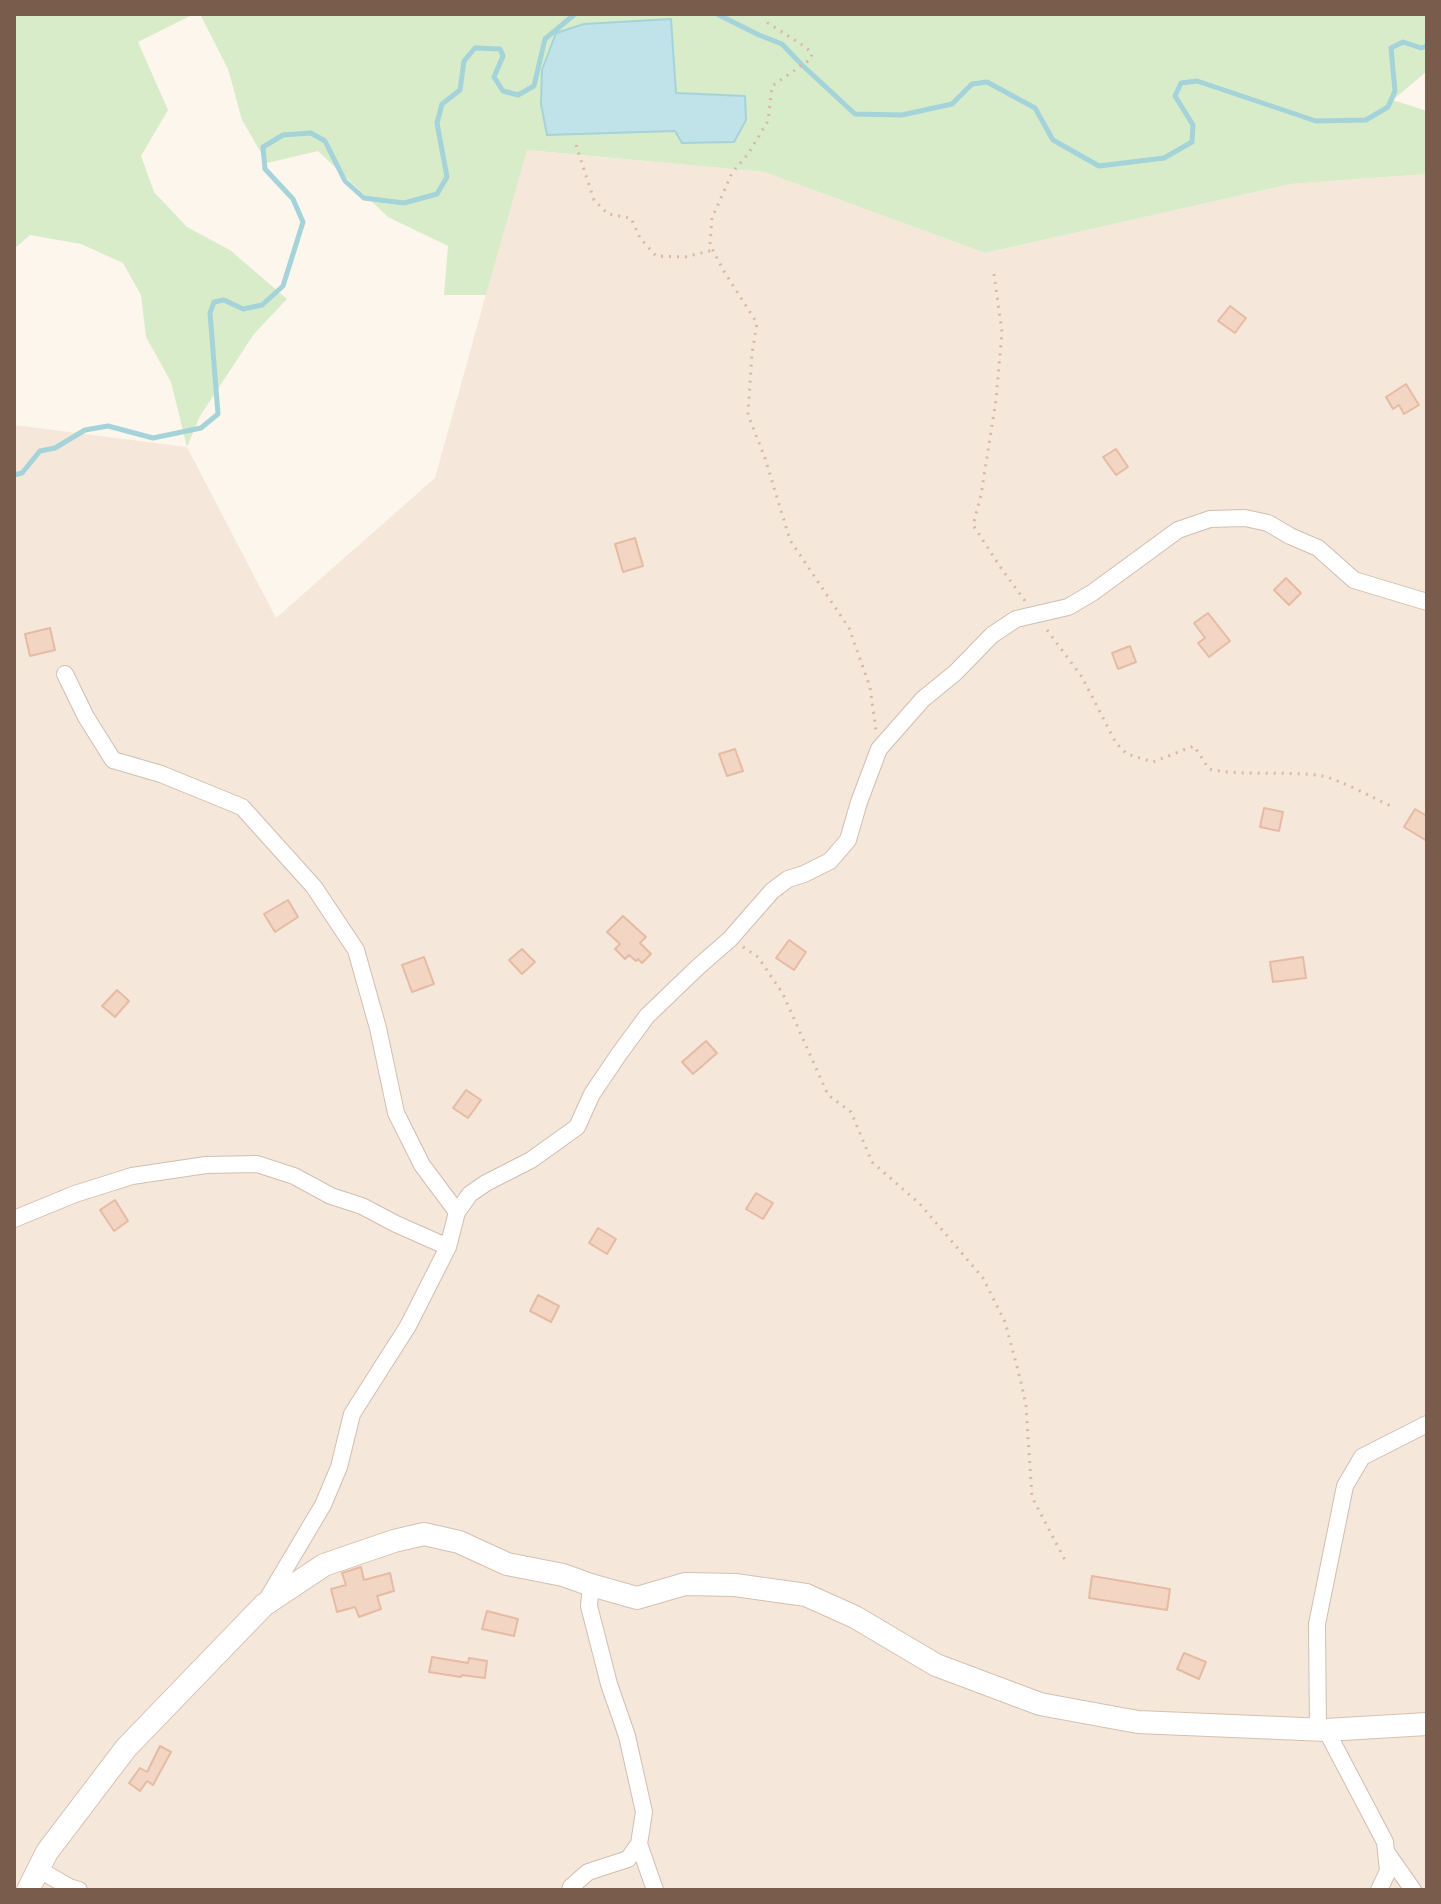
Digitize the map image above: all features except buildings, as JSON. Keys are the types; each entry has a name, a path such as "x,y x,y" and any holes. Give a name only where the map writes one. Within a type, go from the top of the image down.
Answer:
{"street":[{"path":"264,1605 323,1505 339,1467 352,1414 408,1326 448,1247 457,1212 470,1194 531,1160 577,1127 592,1094 647,1016 730,939 772,891 788,879 830,861 848,840 879,749 923,699 955,673 992,635 1016,619 1068,607 1178,530 1210,519 1245,518 1268,523 1318,548 1354,580 1424,598"},
{"path":"65,674 86,717 113,760 161,774 242,807 314,887 356,950 378,1028 396,1113 422,1165 457,1212"},
{"path":"14,1219 75,1194 132,1176 206,1165 257,1164 294,1176 331,1196 362,1206 448,1247"},
{"path":"1379,1890 1388,1871 1385,1842 1322,1730 1317,1624 1345,1486 1362,1457 1427,1424"},
{"path":"28,1890 47,1852 126,1748 264,1605 324,1565 424,1534 459,1542 507,1564 563,1575 637,1598 685,1584 735,1585 806,1595 855,1617 936,1665 1040,1704 1138,1722 1322,1730 1427,1724"},
{"path":"570,1890 588,1872 628,1859 639,1844 644,1812 627,1736 609,1684 589,1606 591,1585"},
{"path":"639,1844 655,1890"},
{"path":"1386,1852 1413,1890"},
{"path":"38,1869 79,1890"}],"path":[{"path":"768,14 768,23 804,46 812,53 811,59 772,86 768,121 732,173 712,218 710,245 757,323 748,415 765,458 790,540 849,628 870,687 879,749"},
{"path":"576,145 594,200 608,214 631,218 640,238 656,256 685,257 713,250"},
{"path":"994,274 1002,332 996,400 981,495 973,525 1082,677 1116,743 1127,754 1153,762 1194,746 1209,769 1227,773 1324,776 1391,806"},
{"path":"730,939 758,957 783,994 828,1095 851,1112 872,1162 920,1204 983,1278 1005,1322 1021,1382 1026,1406 1032,1497 1065,1560"}],"shaded area":[{"path":"526,150 764,172 985,253 1291,184 1427,174 1427,1890 14,1890 14,425 187,447 276,618 435,478"}],"green space":[{"path":"14,14 194,14 138,42 168,110 141,156 154,192 187,227 230,250 287,299 254,334 200,416 187,447 171,382 146,337 141,295 123,263 81,244 30,235 14,249"},
{"path":"200,14 1427,14 1427,71 1393,100 1427,111 1427,174 1291,184 985,253 764,172 527,150 486,295 444,295 448,246 388,217 318,151 267,163 242,120 228,69","holes":["676,93 745,96 746,120 734,142 683,143 675,131"]}],"water":[{"path":"671,19 676,93 745,96 746,120 734,142 682,143 675,131 547,135 541,104 542,70 556,33 584,24"}],"waterway":[{"path":"14,475 22,473 40,451 55,448 85,430 108,426 153,438 201,428 218,414 210,313 214,302 224,300 243,309 262,305 283,286 303,222 293,199 265,169 263,147 283,135 311,133 325,141 345,181 364,198 404,203 437,194 447,177 437,123 442,104 460,90 464,61 475,48 500,49 503,56 494,77 503,91 518,95 534,86 545,39 575,14"},
{"path":"717,14 782,44 855,114 902,115 952,104 972,84 987,82 1035,108 1053,140 1099,166 1164,158 1192,142 1193,125 1175,96 1181,83 1197,81 1316,121 1366,120 1388,107 1395,91 1391,48 1403,42 1421,48 1427,46"}]}
